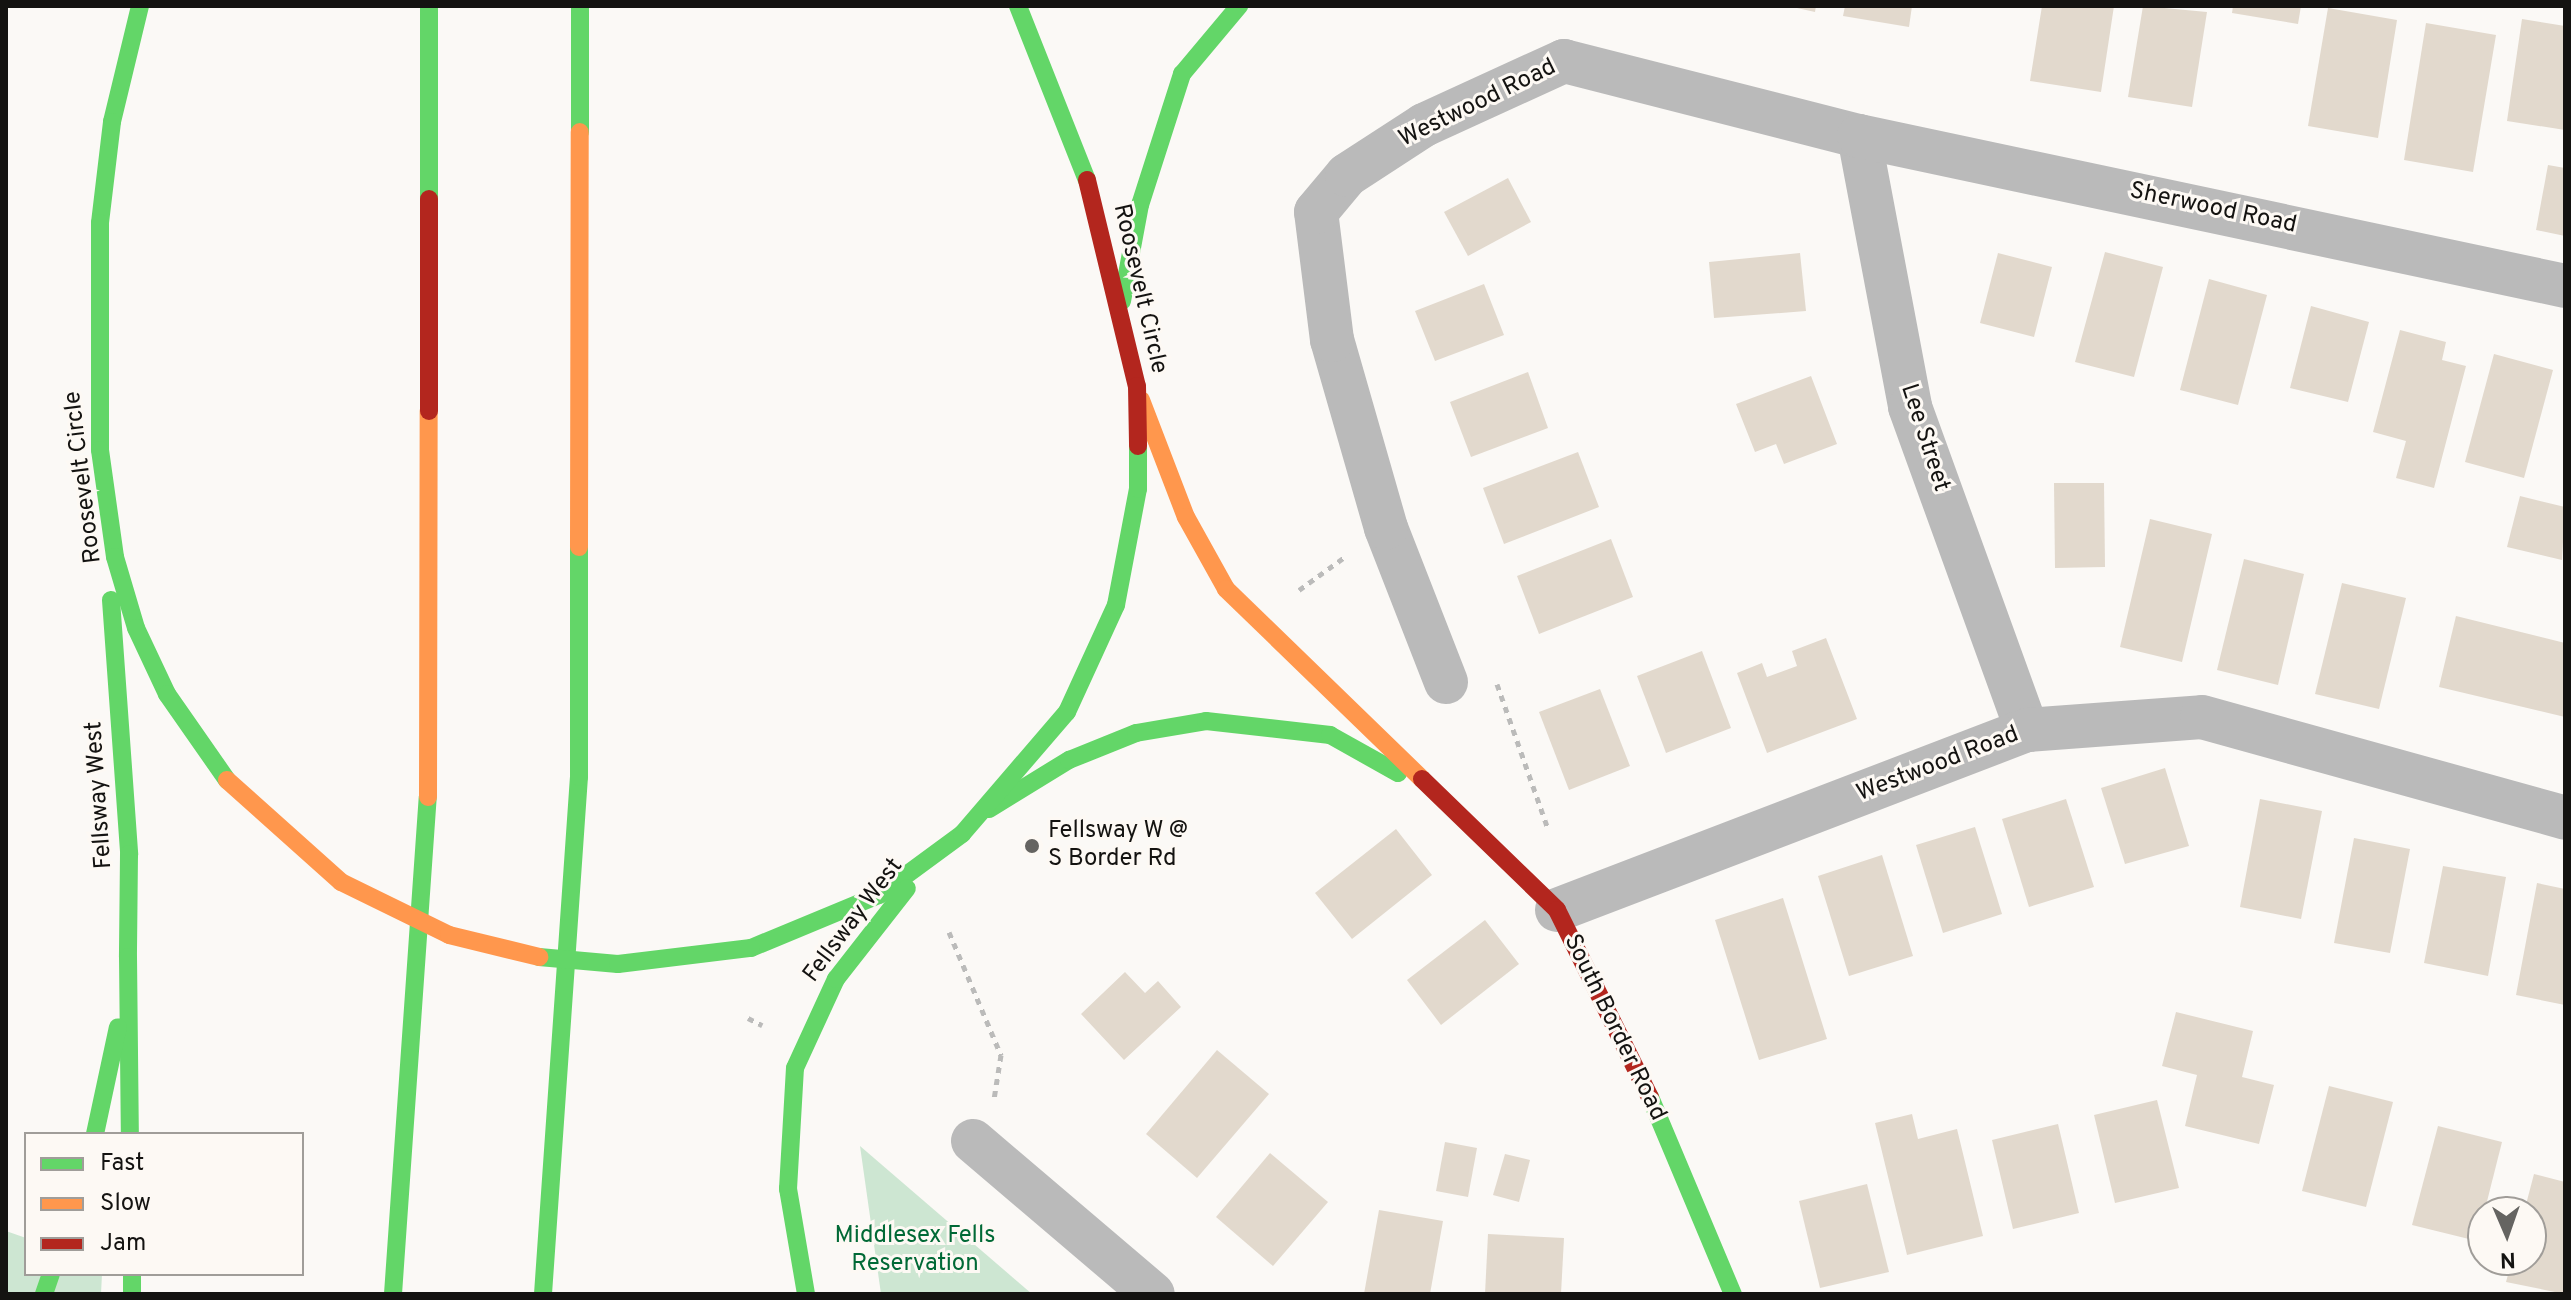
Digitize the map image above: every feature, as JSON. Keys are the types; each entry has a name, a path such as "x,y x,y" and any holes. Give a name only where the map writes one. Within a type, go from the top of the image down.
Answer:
{"main road":[{"path":"108,156 123,6"},
{"name":"Roosevelt Circle","path":"140,6 108,156 95,302 100,450 115,557 136,628 167,694 227,780 341,882 449,935 538,957 618,964 751,948 837,916 932,859 989,809 1067,712 1116,605 1138,489 1137,386 1122,301 1083,163 1018,6"},
{"path":"393,1294 429,784 429,6"},
{"path":"543,1294 579,777 580,6"},
{"path":"1122,301 1140,205 1182,74 1239,6"},
{"name":"South Border Road","path":"1137,386 1163,464 1226,589 1557,910 1657,1112 1733,1294"},
{"name":"Fellsway West","path":"95,1132 128,957 129,854 100,450"},
{"name":"South Border Road","path":"989,809 1069,760 1136,733 1206,721 1271,723 1330,735 1442,797"},
{"name":"Fellsway West","path":"806,1294 788,1189 795,1068 836,979 932,859"},
{"path":"128,957 130,1132"}],"street":[{"name":"Westwood Road","path":"1446,682 1386,528 1332,340 1316,249 1316,212 1347,175 1424,125 1564,61 1859,136"},
{"name":"Sherwood Road","path":"1859,136 2565,286"},
{"name":"Lee Street","path":"1859,136 1910,407 2027,730"},
{"name":"Westwood Road","path":"1557,910 2027,730 2202,717 2565,818"},
{"path":"973,1141 1153,1294"}],"path":[{"path":"1288,598 1386,528"},
{"path":"1446,682 1489,663 1553,842"},
{"path":"949,932 1001,1055 997,1093 973,1141"},
{"path":"748,1018 763,1026"}],"green space":[{"name":"Middlesex Fells Reservation","path":"860,1146 1032,1294 881,1294"},
{"path":"6,1231 24,1237 24,1276 102,1276 101,1294 6,1294"}],"building":[{"path":"1788,6 1816,6 1815,12"},
{"path":"1845,6 1912,6 1909,27 1843,16"},
{"path":"2042,6 2114,6 2101,92 2030,81"},
{"path":"2143,6 2207,12 2192,107 2128,97"},
{"path":"2233,6 2301,6 2298,24 2232,13"},
{"path":"2328,8 2397,20 2378,138 2308,126"},
{"path":"2522,19 2565,26 2565,130 2507,121"},
{"path":"2426,23 2496,35 2473,172 2404,160"},
{"path":"2548,165 2565,168 2565,236 2536,230"},
{"path":"1508,178 1531,222 1468,256 1444,212"},
{"path":"2105,252 2163,267 2134,377 2075,362"},
{"path":"1800,253 1806,311 1714,318 1709,262"},
{"path":"1998,253 2052,267 2034,337 1980,323"},
{"path":"2209,279 2267,295 2238,405 2180,390"},
{"path":"1484,284 1504,335 1435,361 1415,311"},
{"path":"2311,306 2369,322 2348,402 2290,388"},
{"path":"2400,330 2446,342 2442,360 2466,366 2434,488 2396,478 2406,441 2373,432"},
{"path":"2494,354 2553,370 2524,478 2465,462"},
{"path":"1528,372 1548,428 1471,457 1450,402"},
{"path":"1811,376 1837,444 1784,464 1776,444 1755,452 1736,404"},
{"path":"1578,452 1599,507 1504,544 1483,488"},
{"path":"2054,483 2104,483 2105,567 2055,568"},
{"path":"2520,496 2565,507 2562,560 2507,547"},
{"path":"2150,519 2212,534 2182,662 2120,647"},
{"path":"1611,539 1633,597 1539,634 1517,576"},
{"path":"2244,559 2304,574 2278,685 2217,670"},
{"path":"2342,583 2406,598 2379,709 2315,694"},
{"path":"2456,616 2565,643 2565,717 2439,687"},
{"path":"1826,638 1857,719 1767,753 1737,673 1762,663 1767,677 1797,666 1792,651"},
{"path":"1702,651 1731,728 1666,753 1637,676"},
{"path":"1600,689 1630,766 1569,790 1539,712"},
{"path":"2165,768 2189,846 2125,864 2101,788"},
{"path":"2066,799 2094,887 2029,907 2002,819"},
{"path":"2260,799 2322,811 2301,919 2240,907"},
{"path":"1975,827 2002,914 1943,933 1916,845"},
{"path":"1396,829 1432,875 1352,939 1315,893"},
{"path":"2354,838 2410,849 2390,953 2334,943"},
{"path":"1882,855 1913,956 1849,976 1818,876"},
{"path":"2443,866 2506,877 2488,976 2424,963"},
{"path":"2537,883 2565,889 2565,1005 2516,995"},
{"path":"1783,898 1827,1039 1759,1060 1715,920"},
{"path":"1485,920 1519,964 1441,1025 1407,980"},
{"path":"1125,972 1145,993 1158,981 1181,1007 1124,1060 1081,1014"},
{"path":"2176,1012 2253,1031 2242,1077 2274,1085 2259,1144 2185,1126 2197,1075 2162,1066"},
{"path":"1217,1050 1269,1094 1197,1178 1146,1134"},
{"path":"2329,1086 2393,1102 2366,1207 2302,1191"},
{"path":"2157,1100 2179,1188 2115,1203 2094,1115"},
{"path":"1912,1114 1918,1139 1957,1129 1983,1236 1907,1255 1875,1123"},
{"path":"2058,1124 2079,1213 2013,1229 1992,1140"},
{"path":"2438,1126 2502,1142 2488,1196 2467,1196 2467,1239 2412,1225"},
{"path":"1445,1142 1477,1148 1468,1197 1436,1191"},
{"path":"1270,1153 1328,1202 1273,1266 1216,1217"},
{"path":"1505,1154 1530,1160 1519,1202 1493,1195"},
{"path":"2534,1174 2565,1182 2565,1294 2506,1282 2508,1276 2547,1276 2547,1196 2528,1196"},
{"path":"1867,1184 1889,1272 1820,1288 1799,1201"},
{"path":"1379,1210 1443,1221 1430,1294 1364,1294"},
{"path":"1488,1234 1564,1238 1561,1294 1485,1294"}],"traffic: fast":[{"path":"140,6 112,122 100,223 100,450 115,557 136,628 167,694 227,780"},
{"path":"429,6 429,199"},
{"path":"580,6 580,132"},
{"path":"1018,6 1087,180"},
{"path":"1122,301 1140,205 1182,74 1239,6"},
{"path":"751,948 879,895 962,834 1067,712 1116,605 1138,489 1138,446"},
{"path":"543,1294 579,777 579,547"},
{"path":"111,600 129,854 128,957"},
{"path":"989,809 1069,760 1136,733 1206,721 1330,735 1398,773"},
{"path":"393,1294 428,797"},
{"path":"806,1294 788,1189 795,1068 836,979 907,888"},
{"path":"539,957 618,964 751,948"},
{"path":"128,957 130,1132"},
{"path":"95,1132 118,1027"},
{"path":"1650,1097 1733,1294"},
{"path":"44,1294 50,1276"},
{"path":"132,1276 132,1294"}],"traffic: slow":[{"path":"579,547 580,132"},
{"path":"1141,400 1186,517 1226,589 1422,779"},
{"path":"428,797 429,411"},
{"path":"227,780 341,882 449,935 539,957"}],"traffic: jam":[{"path":"1087,180 1137,386 1138,446"},
{"path":"429,199 429,411"},
{"path":"1422,779 1557,910 1650,1097"}],"place":[{"name":"Fellsway W @ S Border Rd","path":"1032,846"}]}
